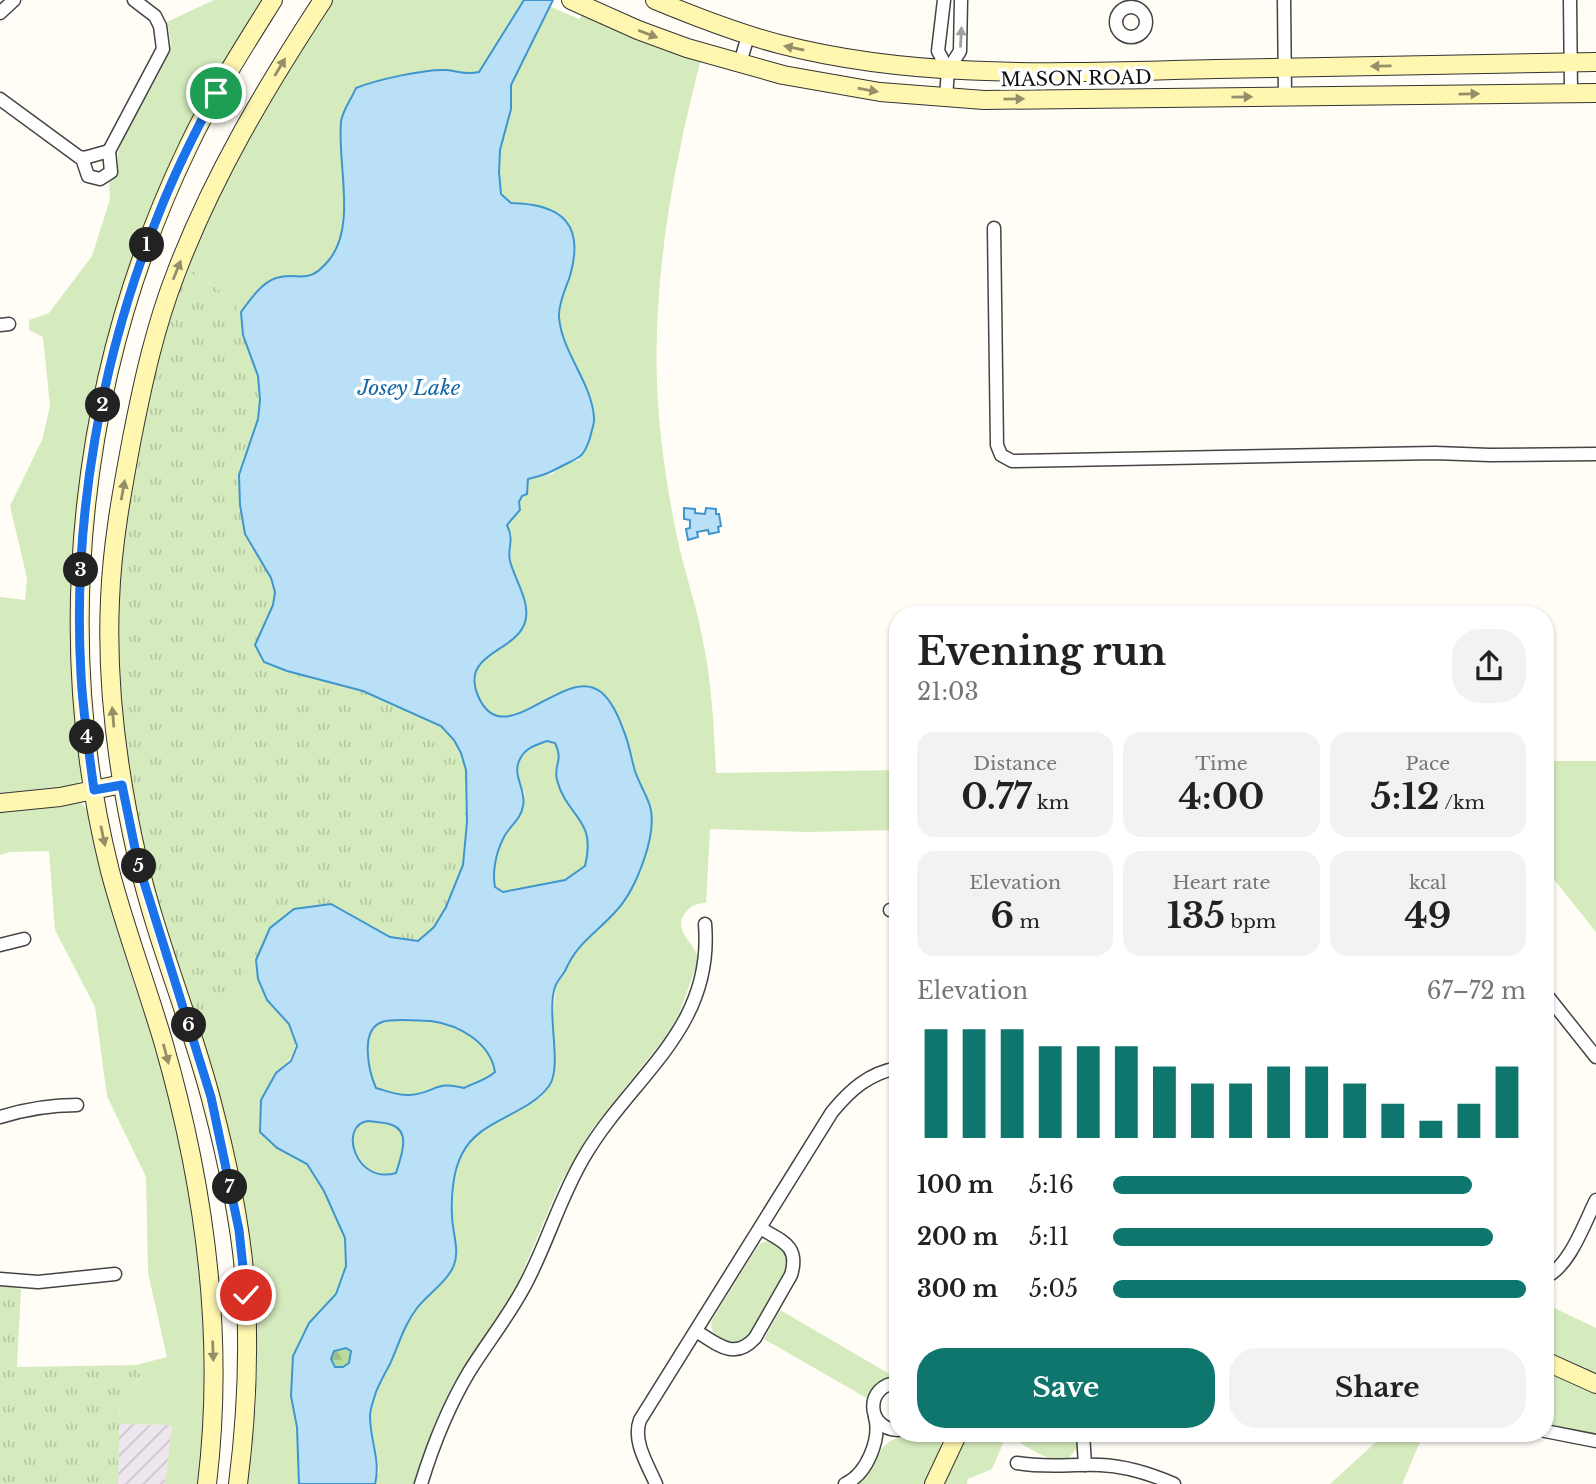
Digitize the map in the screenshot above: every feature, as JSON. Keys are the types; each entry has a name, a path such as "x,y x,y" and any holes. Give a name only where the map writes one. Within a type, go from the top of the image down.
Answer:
{"main road":[{"path":"207,1484 213,1408 213,1353 205,1236 180,1105 163,1040 110,870 94,790 81,674 80,596 86,512 94,452 108,378 140,263 169,190 216,93 273,0"},
{"path":"238,1484 246,1410 247,1353 246,1295 239,1230 211,1097 138,863 122,785 109,673 110,597 117,525 142,385 156,330 190,240 225,165 264,93 323,0"},
{"name":"MASON ROAD","path":"655,0 748,36 841,57 948,70 1285,68 1596,62"},
{"name":"MASON ROAD","path":"578,4 687,48 783,75 880,92 998,100 1596,93"},
{"path":"0,803 37,800 122,785"},
{"path":"1554,1365 1596,1384"},
{"path":"934,1484 949,1442"}],"street":[{"path":"0,13 14,0"},
{"path":"0,99 82,158 88,176 100,179 111,172 109,151 163,49 160,26 155,16 134,0"},
{"path":"944,0 938,51 948,70"},
{"path":"946,97 948,70 960,51 961,0"},
{"path":"1284,0 1285,96"},
{"path":"1570,0 1572,93"},
{"path":"740,63 748,36"},
{"path":"82,158 109,151"},
{"path":"994,228 997,445 1001,455 1012,461 1435,453 1596,454"},
{"path":"421,1484 454,1398 526,1284 557,1210 584,1157 617,1110 663,1056 686,1019 705,963 705,924"},
{"path":"0,945 24,939"},
{"path":"1554,1012 1596,1057"},
{"path":"656,1484 639,1443 638,1427 832,1112 845,1096 872,1076 889,1071"},
{"path":"0,1117 50,1105 77,1105"},
{"path":"1554,1271 1567,1257 1596,1200"},
{"path":"695,1331 722,1348 731,1350 748,1346 755,1338 794,1265 789,1248 760,1228"},
{"path":"0,1279 38,1282 115,1274"},
{"path":"845,1484 859,1474 873,1447 878,1430 873,1409 876,1394 880,1388 889,1385"},
{"path":"875,1416 889,1428"},
{"path":"1554,1433 1596,1441"},
{"path":"873,1447 889,1436"},
{"path":"1084,1442 1085,1465"},
{"path":"1017,1463 1040,1467 1118,1467 1174,1484"}],"shaded area":[{"path":"119,1424 172,1425 165,1484 118,1484"}],"green space":[{"path":"214,0 264,0 201,107 89,436 83,778 71,787 0,796 0,597 25,600 27,578 10,506 42,440 50,406 43,337 29,330 29,320 49,313 92,256 110,199 109,182 116,174 120,147 169,53 171,43 167,22"},
{"path":"332,0 524,0 479,72 465,75 445,70 341,120 344,203 341,239 329,260 309,277 275,278 257,291 241,312 217,288 185,266 220,187 264,104"},
{"path":"549,6 579,19 583,14 701,59 680,147 665,236 657,326 657,372 659,417 668,488 709,674 716,773 889,770 889,830 807,832 710,829 706,903 692,906 682,919 683,932 698,961 679,1014 667,1035 592,1129 559,1186 517,1285 452,1386 435,1422 414,1484 375,1484 379,1471 370,1415 399,1336 419,1306 454,1265 454,1184 461,1155 477,1133 538,1098 552,1028 556,986 569,957 619,909 642,870 650,807 639,783 625,732 607,698 580,692 558,692 522,713 506,717 491,713 485,708 475,685 479,665 497,649 502,639 520,585 510,562 512,536 507,525 520,510 519,502 528,479 552,474 561,466 579,460 590,397 564,343 558,314 576,250 530,203 511,203 501,195 500,150 511,109 511,85"},
{"path":"185,266 217,288 241,312 243,335 258,376 258,419 239,475 245,534 271,578 275,592 273,605 255,645 287,671 363,691 441,726 454,740 466,770 467,822 463,865 446,907 434,927 418,941 390,937 331,904 270,928 256,960 247,958 238,995 231,1010 193,1023 171,959 133,813 118,686 117,630 119,571 141,412"},
{"path":"547,741 555,743 558,749 557,780 567,803 584,828 588,850 585,866 565,880 503,892 495,887 492,874 503,838 517,821 525,794 518,767 523,755"},
{"path":"1554,761 1596,761 1596,932 1554,879"},
{"path":"80,802 90,812 119,936 166,1083 187,1182 200,1282 203,1333 204,1383 198,1484 165,1484 172,1425 119,1424 120,1397 141,1378 136,1365 167,1357 148,1273 146,1177 107,1096 95,1007 55,930 49,851 10,852 0,855 0,811"},
{"path":"247,958 256,960 265,997 285,1019 295,1036 292,1056 276,1073 277,1148 307,1164 324,1191 345,1238 346,1266 336,1295 309,1323 291,1396 297,1427 299,1484 243,1484 248,1298 193,1023 231,1010 238,995"},
{"path":"393,1020 431,1021 452,1026 472,1037 487,1052 495,1072 464,1088 447,1085 410,1095 376,1088 368,1052 370,1033 375,1026"},
{"path":"368,1121 392,1126 402,1135 402,1150 396,1173 382,1174 370,1170 361,1163 355,1153 354,1132 359,1125"},
{"path":"770,1241 786,1251 789,1269 749,1338 736,1343 723,1340 714,1335 712,1320 758,1246"},
{"path":"0,1285 21,1289 17,1367 136,1365 141,1378 120,1398 118,1484 0,1484"},
{"path":"1554,1308 1596,1328 1596,1376 1554,1356"},
{"path":"780,1310 889,1374 889,1386 870,1400 764,1339"},
{"path":"346,1348 351,1351 349,1363 343,1367 335,1367 331,1359 334,1351"},
{"path":"1554,1372 1596,1392 1596,1437 1554,1427"},
{"path":"889,1442 940,1442 941,1446 927,1484 860,1484"},
{"path":"963,1442 1004,1442 992,1469 968,1479 967,1484 942,1484"},
{"path":"1020,1442 1077,1442 1077,1448 1068,1459 1051,1458"},
{"path":"1376,1442 1420,1442 1402,1484 1330,1484"}],"water":[{"name":"Josey Lake","path":"524,0 553,0 511,85 511,109 500,150 501,194 511,203 529,204 556,213 565,220 571,230 574,258 559,317 565,343 588,391 594,420 590,438 580,457 549,473 528,479 527,494 522,496 519,502 520,510 507,525 511,540 510,561 525,602 526,619 517,636 481,663 476,672 475,684 479,698 490,713 504,717 520,713 570,689 586,686 601,692 614,709 625,734 635,771 650,806 651,831 644,861 624,901 576,952 556,985 552,1011 555,1066 549,1086 529,1104 480,1133 470,1142 459,1161 452,1200 456,1253 454,1265 409,1321 371,1407 370,1425 377,1467 375,1484 299,1484 297,1427 291,1396 293,1356 309,1323 336,1294 346,1266 345,1238 324,1191 307,1164 277,1148 260,1132 261,1100 276,1073 291,1061 297,1046 289,1024 267,1000 258,979 256,960 270,928 294,909 331,904 390,937 418,941 434,927 446,907 463,865 467,822 466,770 454,740 441,726 363,691 287,671 264,662 255,645 273,605 275,592 271,578 245,534 240,505 239,475 258,419 260,400 258,376 243,335 241,312 256,292 271,280 315,273 329,260 337,246 344,212 341,122 356,88 425,71 479,72","holes":["547,741 555,743 558,749 557,780 587,838 585,866 565,880 503,892 495,887 494,869 503,839 523,806 517,771 520,759 531,747","392,1020 431,1021 462,1031 487,1052 495,1072 464,1088 447,1085 419,1094 406,1095 376,1088 368,1052 370,1033 375,1026","368,1121 386,1123 398,1128 402,1133 402,1154 396,1173 382,1174 361,1163 353,1142 354,1132 359,1125","346,1348 351,1351 349,1363 343,1367 335,1367 331,1359 334,1351"]},
{"path":"684,508 705,514 706,508 716,509 721,526 718,527 719,532 697,532 698,537 688,540 686,529 690,528 690,520 684,519"}],"route":[{"path":"216,93 159,212 122,321 108,378 84,524 80,596 81,674 94,790 122,785 138,863 211,1097 239,1230 246,1295"}]}
